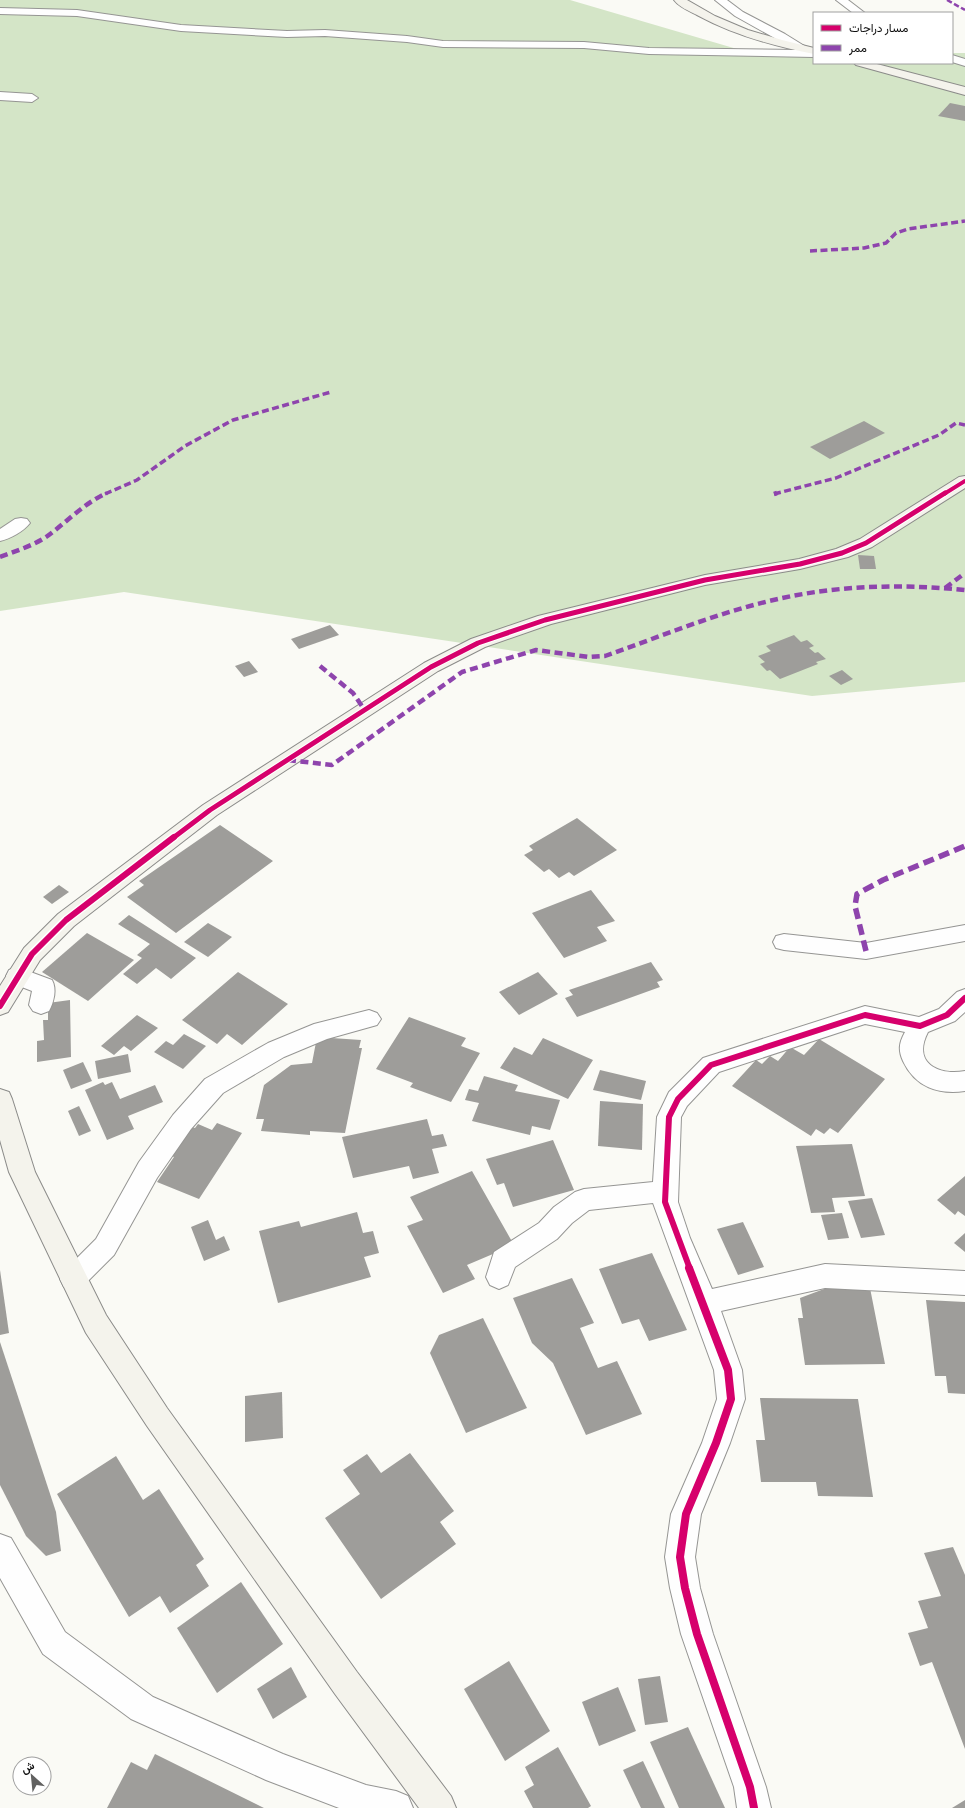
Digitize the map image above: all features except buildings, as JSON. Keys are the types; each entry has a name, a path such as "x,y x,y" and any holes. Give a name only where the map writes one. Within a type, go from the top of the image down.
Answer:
{"street":[{"path":"679,0 692,9 732,28 813,52"},
{"path":"720,0 736,14 776,32 802,49"},
{"path":"841,0 859,12"},
{"path":"77,3 107,17"},
{"path":"0,11 77,13 181,28 287,34 325,33 407,39 443,44 576,44 657,51 813,52"},
{"path":"953,58 965,63"},
{"path":"864,64 965,91"},
{"path":"0,96 32,98"},
{"path":"0,1006 17,976 32,954 66,920 210,810 431,667 478,643 545,620 628,598 705,580 800,564 842,552 866,543 965,481"},
{"path":"0,536 21,523"},
{"path":"784,942 866,951 965,933"},
{"path":"17,976 44,986 41,1005"},
{"path":"754,1808 750,1787 697,1634 685,1588 680,1556 686,1514 716,1443 731,1399 728,1370 704,1303 677,1238 665,1202 669,1116 678,1099 711,1066 865,1015 920,1026 947,1015 965,998"},
{"path":"73,1280 104,1247 148,1170 182,1122 214,1086 276,1050 322,1031 369,1019"},
{"path":"920,1026 910,1049 917,1068 929,1077 940,1082 953,1084 965,1081"},
{"path":"0,1099 22,1172 56,1240 73,1280 96,1324 157,1417 346,1683 439,1808"},
{"path":"499,1278 503,1260 548,1231 563,1215 584,1200 666,1192"},
{"path":"704,1303 825,1276 965,1284"},
{"path":"0,1549 54,1643 142,1708 278,1768 366,1802 396,1808"}],"green space":[{"path":"0,0 570,0 754,54 813,54 813,64 953,64 953,53 965,53 965,682 812,696 124,592 0,611"}],"marked path":[{"path":"947,0 965,10"},
{"path":"810,251 864,248 886,243 896,233 908,229 965,221"},
{"path":"0,557 25,548 46,537 66,520 103,495 137,480 185,446 233,420 331,392"},
{"path":"774,494 836,478 939,435 956,423 965,425"},
{"path":"945,588 965,573"},
{"path":"288,760 332,765 462,672 536,650 589,657 605,656 734,611 778,599 824,591 895,586 965,590"},
{"path":"320,666 353,693 364,709"},
{"path":"866,951 855,906 857,894 883,880 965,846"}],"cycle path":[{"path":"0,1006 32,954 66,920 210,810 431,667 478,643 545,620 705,580 800,564 842,553 866,543 965,481"},
{"path":"754,1808 750,1787 697,1634 685,1588 680,1557 686,1514 716,1443 731,1399 728,1370 704,1303 677,1238 665,1202 669,1117 678,1099 711,1065 865,1015 920,1026 947,1015 965,998"}]}
